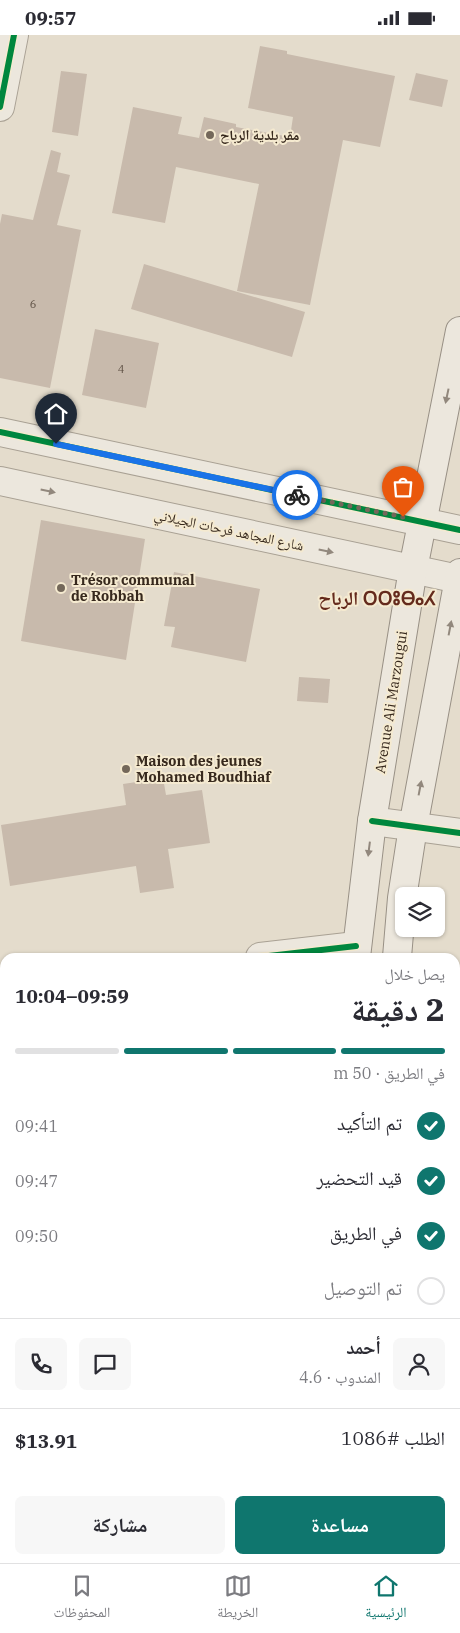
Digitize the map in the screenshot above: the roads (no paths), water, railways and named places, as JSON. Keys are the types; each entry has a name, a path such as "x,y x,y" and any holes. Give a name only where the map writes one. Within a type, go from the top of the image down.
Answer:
{"street":[{"path":"0,107 13,35"},
{"name":"Avenue Ali Marzougui","path":"356,951 372,821 421,521 460,331"},
{"path":"0,432 460,530"},
{"name":"شارع المجاهد فرحات الجيلاني","path":"0,481 413,569 460,576"},
{"path":"397,953 402,898 413,827 460,576"},
{"path":"372,821 460,833"},
{"path":"324,953 356,951"}],"place":[{"name":"مقر بلدية الرباح","path":"210,135"},
{"name":"Trésor communal de Robbah","path":"61,588"},
{"name":"Maison des jeunes Mohamed Boudhiaf","path":"126,769"}],"district":[{"name":"الرباح ⵔⵔⵓⴱⴰⵃ","path":"377,598"}]}
